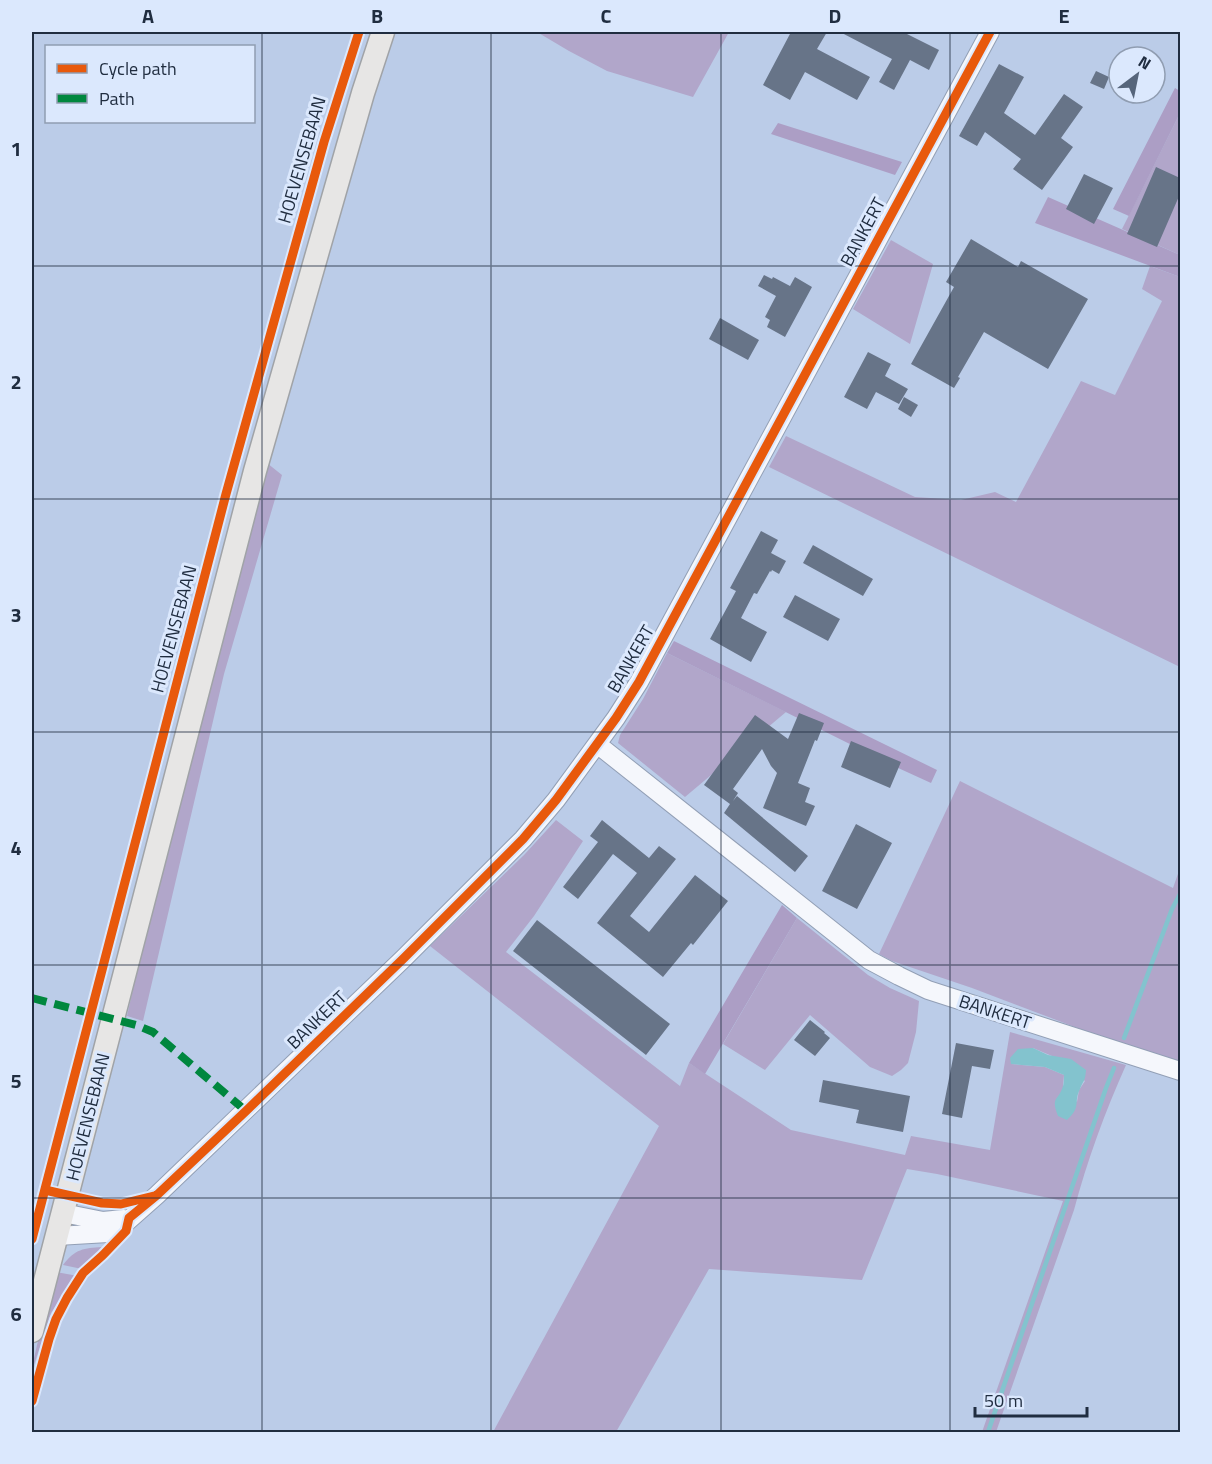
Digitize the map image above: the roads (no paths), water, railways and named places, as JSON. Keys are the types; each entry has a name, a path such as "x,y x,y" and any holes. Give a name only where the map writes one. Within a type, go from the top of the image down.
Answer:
{"main road":[{"name":"HOEVENSEBAAN","path":"32,1331 255,471 363,93 383,32"}],"street":[{"name":"BANKERT","path":"57,1236 108,1233 122,1226 246,1111 412,950 523,839 556,800 639,682 990,32"},
{"name":"BANKERT","path":"597,744 869,960 928,990 1180,1071"},
{"path":"63,1214 103,1221 129,1218"}],"waterway":[{"path":"1124,1038 1172,909 1180,894"},
{"path":"988,1432 1114,1068"}]}
